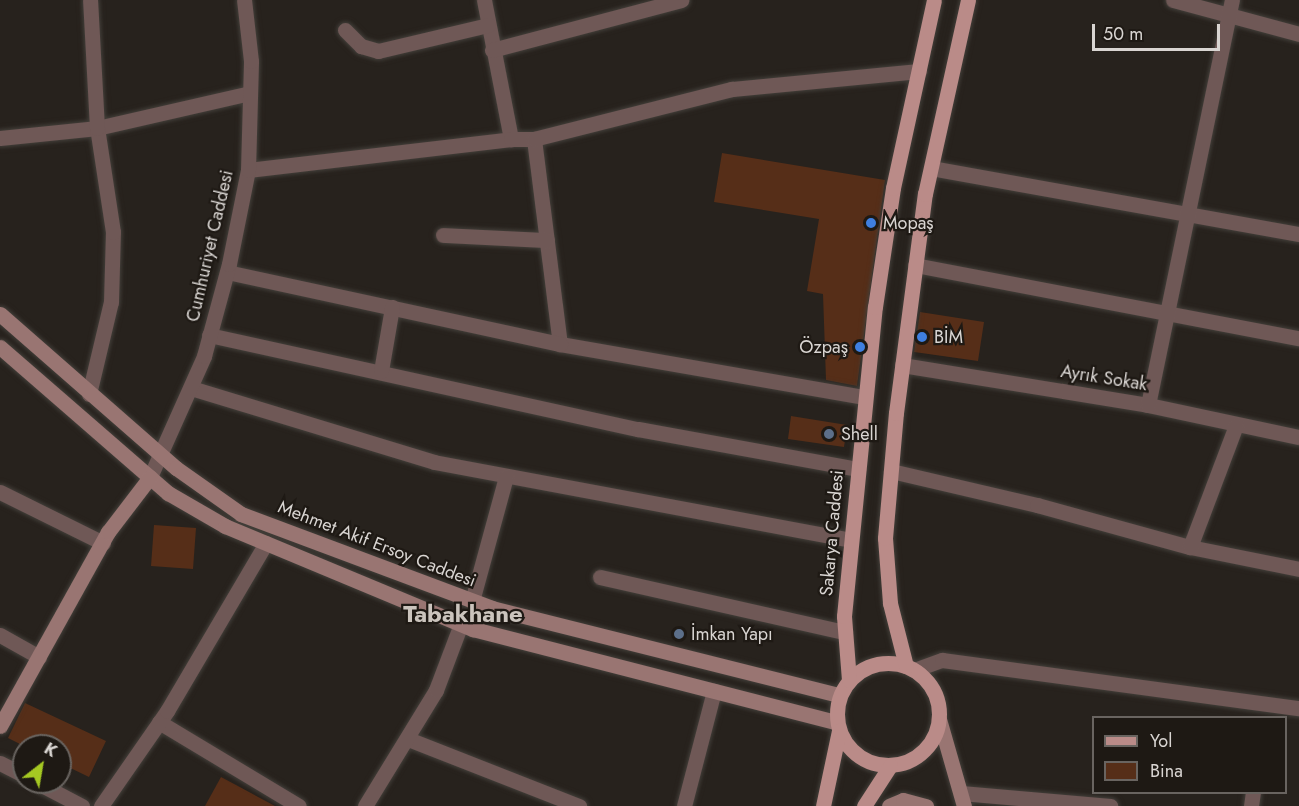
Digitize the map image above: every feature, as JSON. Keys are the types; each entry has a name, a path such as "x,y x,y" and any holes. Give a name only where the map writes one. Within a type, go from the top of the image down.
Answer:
{"main road":[{"name":"Sakarya Caddesi","path":"849,680 845,632 864,397 893,188 934,0"},
{"path":"962,800 933,691 910,668 890,603 885,538 902,365 915,266 931,168 968,0"},
{"name":"Mehmet Akif Ersoy Caddesi","path":"0,314 159,454 241,514 472,601 839,696"},
{"path":"0,347 150,477 216,520 461,624 837,726 858,757 890,766 918,757 936,733 939,719"},
{"path":"0,726 103,543 150,477"},
{"path":"823,806 837,726 839,696 849,680 875,664 910,668"},
{"path":"864,806 890,766"},
{"path":"889,806 903,800 926,806"}],"street":[{"path":"89,394 111,302 113,232 97,128 90,0"},
{"name":"Cumhuriyet Caddesi","path":"150,477 191,388 209,335 227,272 248,170 251,62 244,0"},
{"path":"484,0 511,139"},
{"path":"492,50 681,0"},
{"path":"1173,0 1230,7 1299,34"},
{"path":"1148,405 1230,7"},
{"path":"345,30 361,46 378,51 488,25"},
{"path":"248,170 511,139 534,139 732,88 919,71"},
{"path":"0,138 97,128 250,93"},
{"path":"534,139 560,344"},
{"path":"931,168 1299,234"},
{"path":"443,235 547,240"},
{"path":"915,266 1299,338"},
{"path":"227,272 560,344 864,397"},
{"path":"381,371 392,307"},
{"path":"209,335 638,429 858,469"},
{"name":"Ayrık Sokak","path":"902,365 1148,405 1299,437"},
{"path":"191,388 434,462 852,540"},
{"path":"1190,547 1236,425"},
{"path":"891,471 1037,505 1190,547 1299,569"},
{"path":"472,601 506,477"},
{"path":"0,492 103,543"},
{"path":"101,806 159,722 266,543"},
{"path":"600,577 845,632"},
{"path":"365,806 436,690 461,624"},
{"path":"0,635 39,657"},
{"path":"910,668 942,660 1265,711 1299,708"},
{"path":"684,806 714,691"},
{"path":"159,722 299,806"},
{"path":"408,739 548,801 579,806"},
{"path":"58,794 81,806"},
{"path":"962,800 1110,806"}],"building":[{"path":"722,153 885,180 857,386 826,380 823,294 807,291 819,219 714,202"},
{"path":"920,312 984,322 978,361 914,352"},
{"path":"791,416 847,425 844,447 788,439"},
{"path":"154,525 196,528 193,569 151,566"},
{"path":"25,703 106,741 89,777 72,769 72,734 12,734 12,740 8,738"},
{"path":"221,777 275,806 205,806"}],"place":[{"name":"Mopaş","path":"871,223"},
{"name":"BİM","path":"922,337"},
{"name":"Özpaş","path":"860,347"},
{"name":"Shell","path":"829,434"},
{"name":"İmkan Yapı","path":"679,634"}],"district":[{"name":"Tabakhane","path":"463,614"}]}
